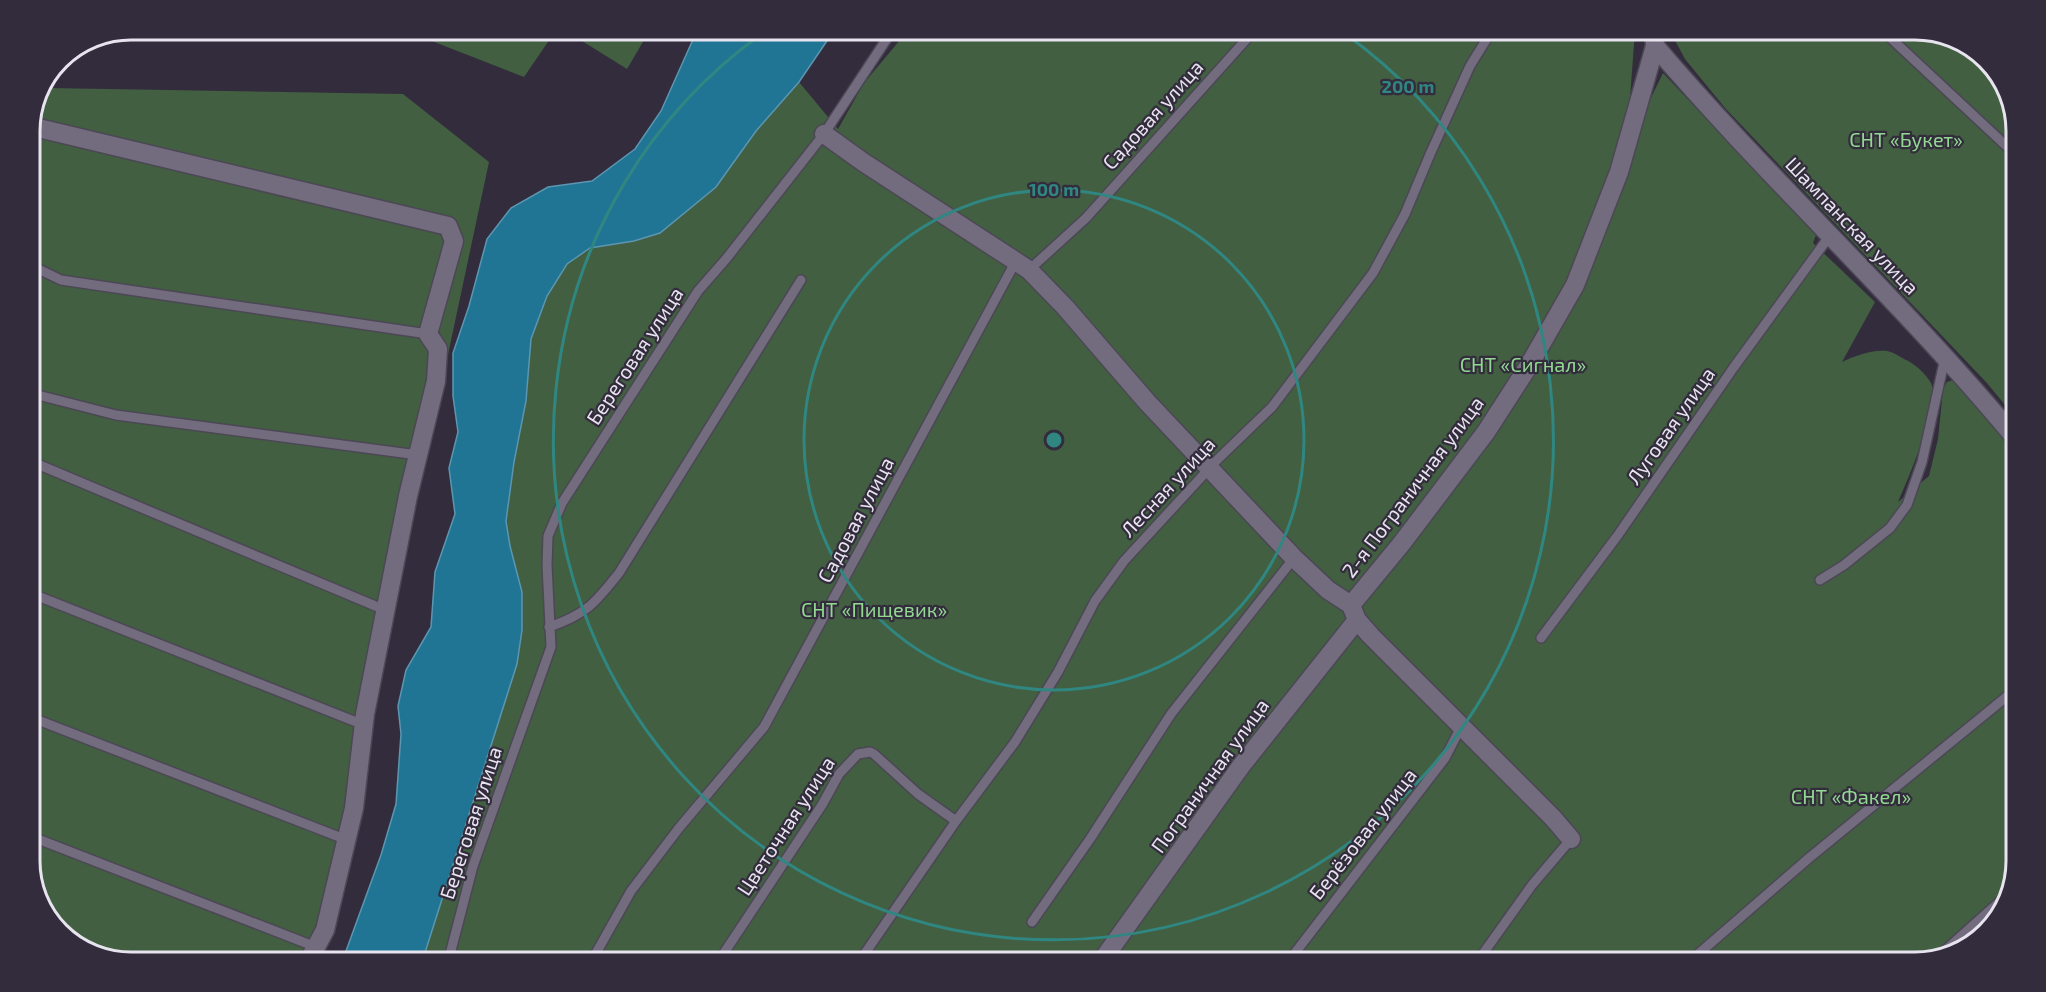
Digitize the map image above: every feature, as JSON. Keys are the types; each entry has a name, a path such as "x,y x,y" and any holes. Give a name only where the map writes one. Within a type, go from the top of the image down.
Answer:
{"street":[{"name":"2-я Пограничная улица","path":"1354,613 1402,543 1486,432 1528,367 1575,285 1619,172 1653,41"},
{"name":"Шампанская улица","path":"1656,41 1696,95 1945,356 2005,427"},
{"path":"41,129 448,226 453,241 428,334 438,349 436,381 385,610 364,725 354,808 325,930 313,952"},
{"path":"824,134 1022,266 1065,307 1147,402 1294,558 1354,613 1553,818 1570,839"},
{"name":"Пограничная улица","path":"1108,952 1354,613"}],"lane":[{"name":"Береговая улица","path":"450,952 473,866 551,647 548,536 562,503 698,291 726,259 824,134 885,41"},
{"name":"Садовая улица","path":"597,952 631,891 679,828 764,727 1022,266 1086,218 1245,41"},
{"name":"Лесная улица","path":"866,952 956,821 1015,742 1058,672 1095,601 1124,561 1210,468 1272,406 1373,273 1405,214 1470,66 1485,41"},
{"path":"1894,41 2005,145"},
{"name":"Луговая улица","path":"1541,638 1618,535 1734,367 1831,234"},
{"path":"41,270 61,280 428,334"},
{"path":"549,627 574,619 597,601 619,573 801,280"},
{"path":"1820,580 1845,565 1890,528 1907,505 1922,462 1945,356"},
{"path":"41,396 116,415 418,455"},
{"path":"41,466 385,610"},
{"path":"1032,922 1090,839 1171,714 1294,558"},
{"path":"41,597 364,725"},
{"path":"1701,952 1809,858 2006,697"},
{"path":"41,721 347,840"},
{"name":"Берёзовая улица","path":"1296,952 1445,758 1462,726"},
{"name":"Цветочная улица","path":"725,952 822,805 839,774 858,754 870,752 874,754 918,794 956,821"},
{"path":"1484,952 1532,885 1570,839"},
{"path":"41,841 307,952"},
{"path":"1955,942 1991,909"}],"green space":[{"path":"432,41 549,41 524,77"},
{"path":"582,41 643,41 627,69"},
{"path":"899,41 1634,41 1630,98 1646,108 1663,73 1816,235 1813,243 1875,302 1842,362 1870,352 1889,352 1915,366 1931,383 1933,393 1927,424 1898,502 1929,476 1938,439 1943,390 1947,382 1956,379 2005,433 2006,860 2002,884 1990,911 1974,929 1949,945 1914,952 425,952 517,664 522,630 506,521 514,462 526,401 531,339 547,296 567,264 590,248 634,241 660,233 716,187 756,131 799,82 838,129 864,83"},
{"name":"СНТ «Букет»","path":"1675,41 1926,41 1955,50 1983,72 2001,102 2005,126 2005,405 1986,382 1725,108 1685,59"},
{"path":"52,88 403,94 489,162 318,952 120,951 91,942 81,936 56,911 45,890 41,866 41,126 47,97"}],"water":[{"path":"692,41 827,41 799,82 756,131 716,187 660,233 634,241 590,248 567,264 547,296 531,339 526,401 514,462 506,521 522,592 522,630 517,664 425,952 346,952 381,855 396,804 401,734 398,706 406,670 431,627 435,572 455,514 449,468 458,432 453,396 453,353 469,306 487,239 511,208 548,187 592,181 635,149 661,111"}],"park label":[{"name":"СНТ «Сигнал»","path":"1523,365"},
{"name":"СНТ «Пищевик»","path":"874,610"},
{"name":"СНТ «Факел»","path":"1851,797"}]}
